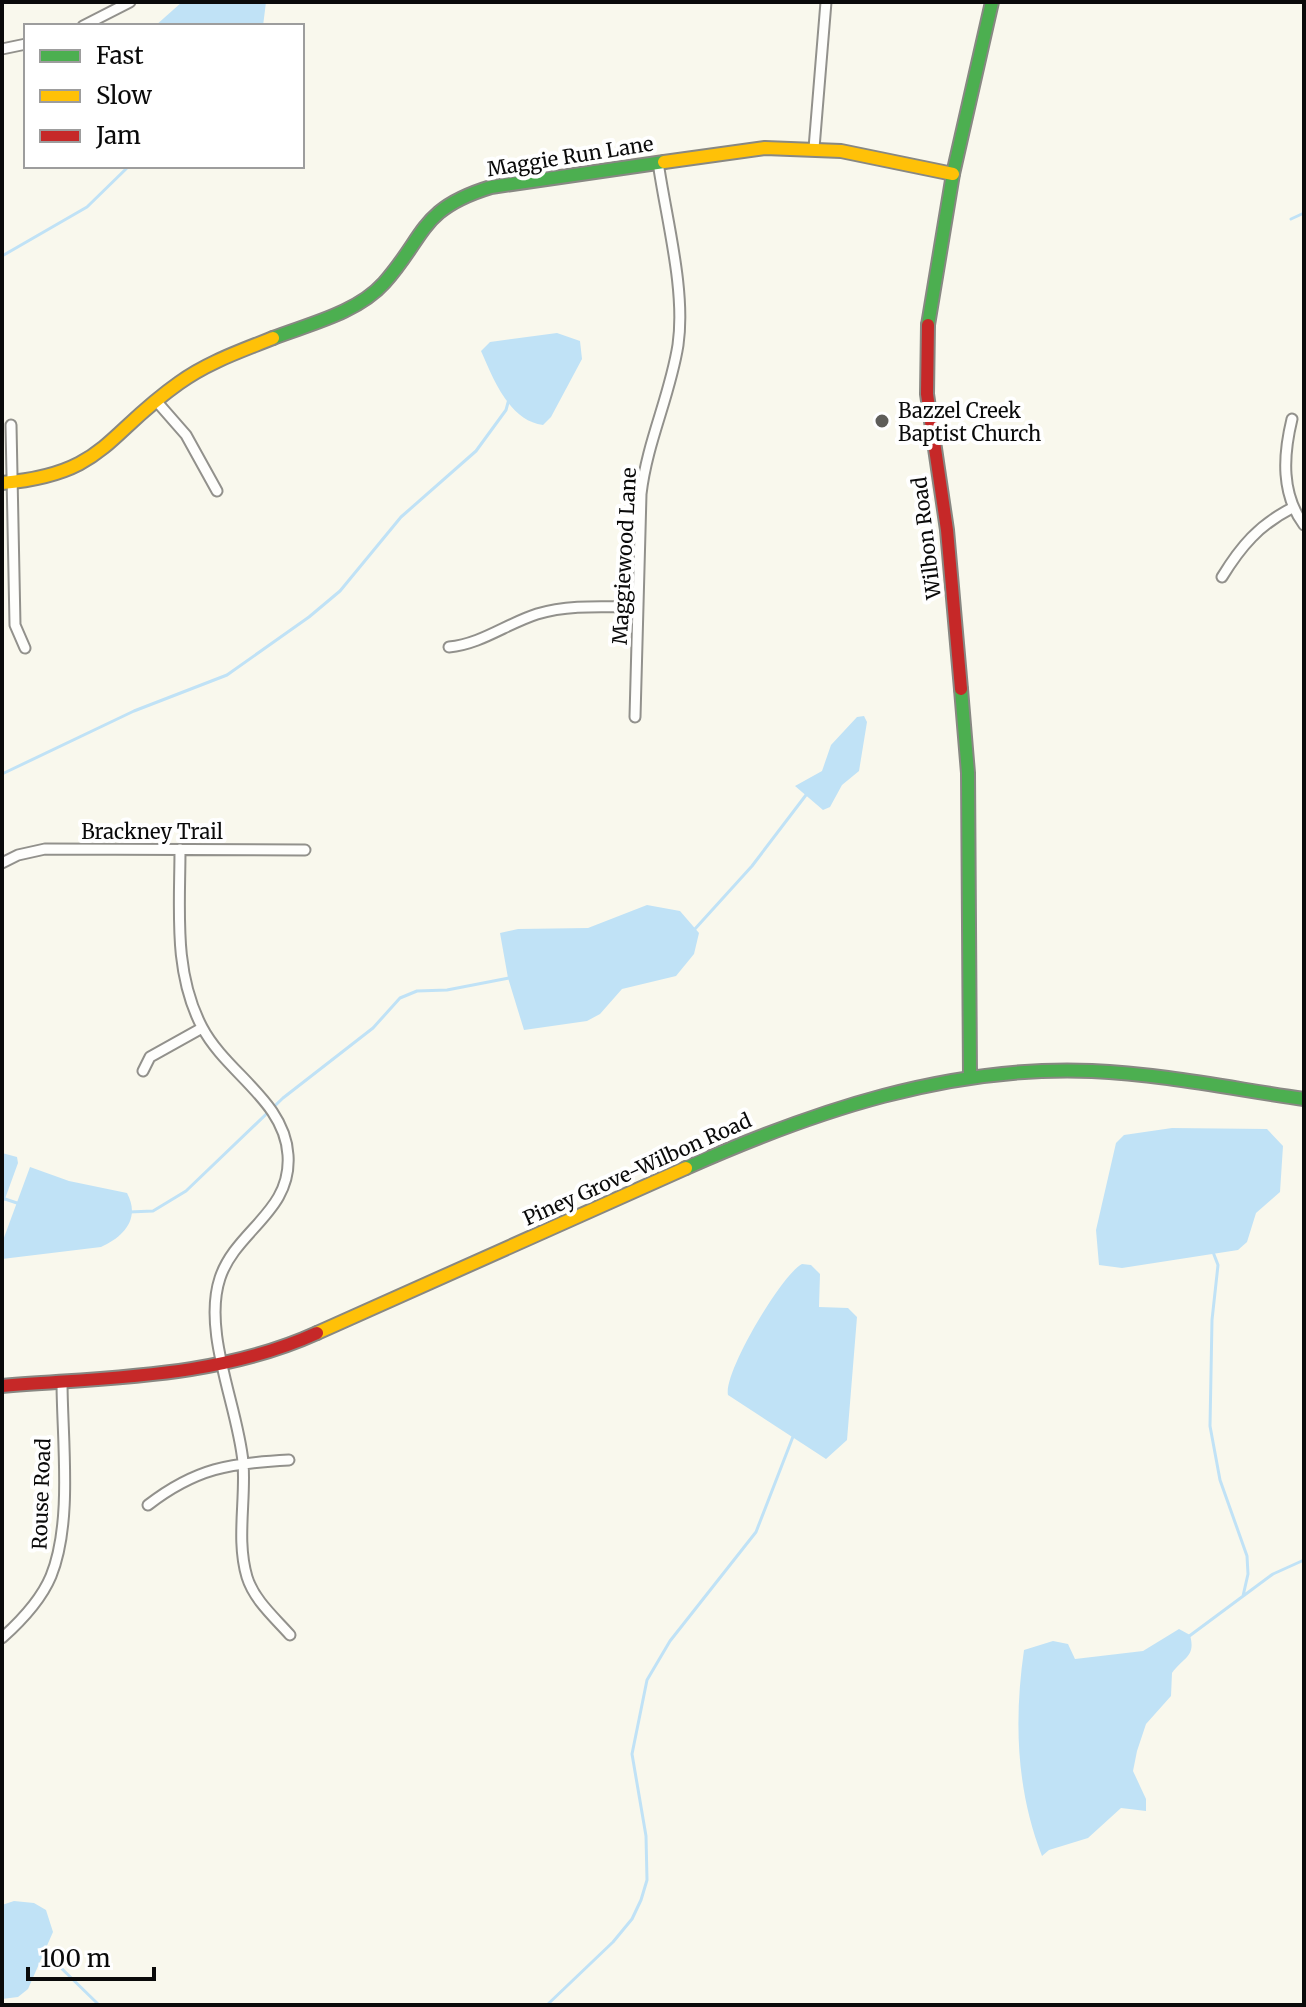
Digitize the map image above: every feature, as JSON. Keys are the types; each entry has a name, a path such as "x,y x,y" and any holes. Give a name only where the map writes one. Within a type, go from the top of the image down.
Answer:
{"street":[{"path":"87,24 130,2"},
{"path":"814,148 826,2"},
{"name":"Wilbon Road","path":"970,1076 968,773 955,602 925,359 928,316 953,174 992,2"},
{"path":"2,49 24,44"},
{"name":"Maggie Run Lane","path":"7,483 53,477 86,464 113,446 202,367 337,315 365,298 392,273 426,223 468,194 506,185 765,148 814,148 953,174"},
{"name":"Maggiewood Lane","path":"635,717 643,477 678,342 678,300 658,162"},
{"path":"158,403 186,435 217,491"},
{"path":"1292,419 1286,452 1292,508 1304,525"},
{"path":"11,425 7,483 15,625 25,648"},
{"path":"1222,577 1241,546 1265,522 1292,508"},
{"path":"449,647 469,645 522,620 557,609 638,607"},
{"name":"Brackney Trail","path":"2,863 18,855 45,849 305,850"},
{"path":"180,849 183,975 202,1028 228,1065 278,1118 289,1158 286,1183 277,1204 238,1249 221,1276 216,1317 243,1462 242,1546 247,1578 261,1602 290,1635"},
{"path":"143,1071 150,1057 202,1028"},
{"name":"Piney Grove-Wilbon Road","path":"2,1386 225,1365 300,1343 778,1128 846,1105 970,1076 1090,1071 1160,1077 1304,1099"},
{"name":"Rouse Road","path":"2,1638 38,1600 57,1560 62,1508 62,1381"},
{"path":"148,1505 177,1483 206,1470 243,1462 289,1460"}],"water":[{"path":"182,2 266,2 263,24 157,24"},
{"path":"557,333 580,341 582,359 551,417 543,425 531,422 512,407 497,385 481,351 490,342"},
{"path":"864,716 867,722 859,771 842,785 830,807 823,810 795,786 822,771 831,745 857,717"},
{"path":"647,905 680,911 699,933 694,954 676,976 622,989 600,1014 587,1021 524,1030 508,978 500,933 518,929 588,928"},
{"path":"1172,1128 1267,1129 1283,1146 1280,1192 1256,1213 1247,1242 1238,1250 1122,1268 1099,1265 1096,1230 1116,1143 1124,1135"},
{"path":"2,1153 17,1157 18,1163 2,1207"},
{"path":"30,1167 69,1181 127,1193 132,1211 128,1226 101,1247 2,1259 2,1243"},
{"path":"802,1264 811,1265 820,1274 819,1307 848,1308 857,1317 847,1440 826,1459 728,1395 735,1367 756,1325 781,1286"},
{"path":"1179,1629 1190,1635 1190,1652 1172,1673 1171,1696 1146,1724 1133,1771 1146,1799 1146,1811 1121,1808 1088,1838 1049,1850 1042,1856 1022,1780 1018,1728 1024,1650 1053,1641 1068,1644 1075,1659 1143,1651"},
{"path":"14,1901 34,1903 46,1910 53,1932 28,1989 18,1997 2,1999 2,1905"}],"waterway":[{"path":"2,256 87,207 127,168"},
{"path":"1291,219 1304,213"},
{"path":"2,774 134,711 227,675 309,617 340,591 401,517 476,451 506,410 509,399"},
{"path":"694,930 752,866 806,795"},
{"path":"129,1212 153,1211 186,1191 283,1098 373,1028 400,998 417,991 447,990 509,978"},
{"path":"2,1198 17,1203"},
{"path":"1213,1252 1218,1265 1212,1320 1210,1426 1220,1480 1247,1556 1248,1574 1243,1596"},
{"path":"547,2005 613,1942 632,1919 641,1900 647,1880 646,1836 632,1754 647,1680 670,1641 756,1532 794,1434"},
{"path":"1188,1637 1273,1574 1304,1560"},
{"path":"41,1957 57,1964 99,2005"}],"traffic: fast":[{"path":"928,325 953,174 992,2"},
{"path":"273,338 347,310 373,293 398,266 426,226 450,205 467,196 491,187 664,162"},
{"path":"961,689 968,773 970,1076"},
{"path":"686,1168 833,1111 934,1084 986,1076 1039,1071 1092,1071 1172,1079 1304,1099"}],"traffic: slow":[{"path":"664,162 765,148 841,151 953,174"},
{"path":"2,483 63,471 84,461 190,376 273,338"},
{"path":"317,1333 686,1168"}],"traffic: jam":[{"path":"928,325 927,394 947,530 961,689"},
{"path":"2,1386 123,1377 202,1367 279,1348 317,1333"}],"place":[{"name":"Bazzel Creek Baptist Church","path":"882,421"}]}
